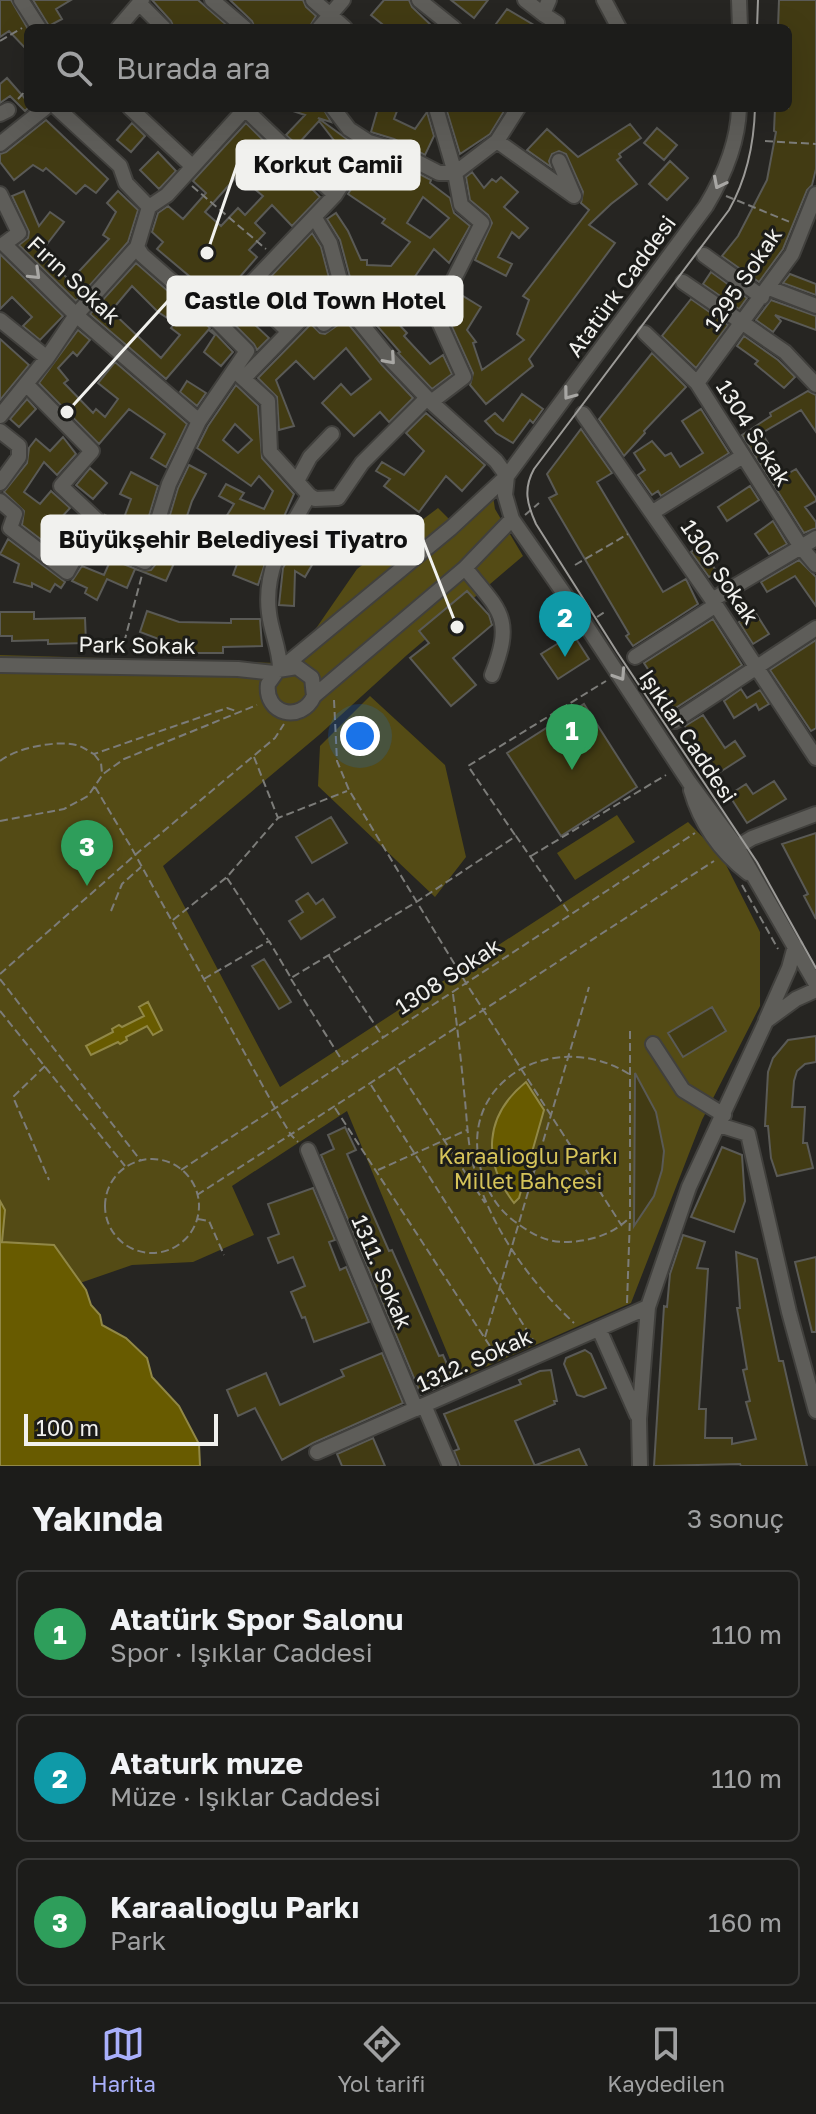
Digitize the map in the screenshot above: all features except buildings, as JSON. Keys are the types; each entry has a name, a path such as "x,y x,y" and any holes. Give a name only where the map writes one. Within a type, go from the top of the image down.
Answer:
{"street":[{"path":"21,0 36,24"},
{"path":"212,0 240,24"},
{"path":"313,0 340,24"},
{"path":"322,24 343,0"},
{"path":"419,0 449,24"},
{"path":"525,0 546,7 557,24"},
{"path":"604,0 617,24"},
{"path":"739,0 740,24"},
{"path":"121,24 140,1 160,24"},
{"path":"0,144 40,112"},
{"path":"61,112 120,166 126,183 149,207"},
{"path":"134,112 187,172"},
{"path":"0,416 47,358 76,315 137,247 149,207 167,195 241,112"},
{"path":"249,112 335,195"},
{"path":"336,112 349,129 369,142 392,149 439,173 455,173 497,141 515,112"},
{"path":"240,374 268,401 270,452 315,499 338,498 362,463 429,400 464,377 436,315 482,223 461,205 437,112"},
{"name":"Atatürk Caddesi","path":"279,670 451,528 507,476 706,206 726,169 734,144 738,112"},
{"path":"497,141 574,196 559,161"},
{"path":"216,320 335,195 369,142"},
{"name":"Fırın Sokak","path":"0,194 19,233 4,244 76,315 199,421"},
{"name":"1295 Sokak","path":"697,383 810,230 816,194"},
{"path":"309,495 282,545 267,583 269,616 280,655 279,670 267,690 270,702 279,710 291,714 308,707 314,696 465,568 512,519 505,495 507,476 496,461 429,400 389,358 347,306 330,243 315,218"},
{"path":"137,247 247,351 240,374"},
{"path":"704,255 733,276 766,293 816,306"},
{"path":"683,282 785,352 815,380"},
{"path":"245,290 288,331"},
{"path":"87,538 145,562 169,484 199,421 240,374 312,308 324,324 347,306"},
{"path":"0,320 47,358"},
{"name":"1304 Sokak","path":"645,333 697,383 801,547 816,565"},
{"path":"0,501 15,514 10,528 67,572 96,519 61,486 92,451 26,384"},
{"name":"1306 Sokak","path":"583,414 714,602 816,758"},
{"path":"0,431 19,446 19,457 0,483"},
{"path":"297,481 310,457 332,434"},
{"path":"653,512 743,456"},
{"name":"Işıklar Caddesi","path":"512,519 593,636 731,850 758,881 816,987"},
{"path":"635,657 714,602 816,538"},
{"path":"465,568 496,606 504,622 503,638 492,675"},
{"path":"675,721 816,628"},
{"name":"Park Sokak","path":"0,665 279,670"},
{"path":"279,670 297,667 308,673 314,684 314,696"},
{"path":"689,782 698,815 731,850 752,838 816,814"},
{"path":"640,1466 639,1419 648,1307 689,1187 766,1021 795,946"},
{"path":"766,1021 816,987"},
{"path":"653,1044 683,1090 722,1120 748,1134 789,1312 816,1411"},
{"name":"1311. Sokak","path":"308,1150 420,1407 450,1466"},
{"name":"1312. Sokak","path":"317,1452 648,1307"},
{"path":"593,1332 639,1419"}],"path":[{"path":"0,41 24,30"},
{"path":"4,112 24,92"},
{"path":"765,141 816,144"},
{"path":"187,172 276,258"},
{"path":"724,195 810,230"},
{"path":"575,565 628,534"},
{"path":"118,667 145,562"},
{"path":"570,915 468,766 611,678"},
{"path":"333,681 337,761 349,790 466,983 622,1226"},
{"path":"0,821 64,809 88,796 103,774 124,759 260,704"},
{"path":"94,754 227,708 237,712"},
{"path":"0,974 275,738 291,714"},
{"path":"0,761 7,755 59,743 77,745 94,754 101,763 103,774"},
{"path":"253,756 278,818"},
{"path":"530,857 668,774"},
{"path":"95,787 275,1108 291,1135 308,1150"},
{"path":"172,921 227,877 278,818 349,790"},
{"name":"1308 Sokak","path":"181,1170 706,826"},
{"path":"291,978 418,901 516,836"},
{"path":"197,1195 731,850"},
{"path":"111,911 122,884 142,867"},
{"path":"227,877 344,1063"},
{"path":"204,979 269,941"},
{"path":"329,955 383,1037"},
{"path":"0,979 141,1161"},
{"path":"485,1337 589,987"},
{"path":"453,992 467,1130 475,1172 491,1211"},
{"path":"0,1011 126,1168"},
{"path":"628,1316 630,1030"},
{"path":"629,1074 601,1060 569,1056 543,1058 520,1068 494,1093 479,1122 476,1142 488,1191 502,1211 536,1236 559,1242 600,1236 622,1226 630,1217"},
{"path":"45,1066 13,1097 49,1180"},
{"path":"396,1067 491,1211 511,1247 549,1297 593,1332"},
{"path":"370,1083 542,1354"},
{"path":"335,1107 506,1370"},
{"path":"376,1171 467,1130"},
{"path":"141,1161 165,1161 181,1170 193,1184 197,1195 197,1218 192,1231 175,1247 151,1253 128,1246 111,1229 105,1205 112,1182 126,1168 141,1161"},
{"path":"197,1218 209,1221 224,1255"}],"green space":[{"name":"Karaalioğlu Parkı Millet Bahçesi","path":"493,496 495,509 523,556 319,735 163,866 280,1087 688,822 722,857 760,932 760,1006 702,1120 631,1303 458,1379 347,1111 232,1186 254,1235 193,1262 132,1265 80,1283 54,1245 2,1242 5,1210 0,1201 0,655 277,663 299,653 357,569 438,508 454,524"},
{"path":"370,696 445,765 466,857 435,897 318,786 320,746"},
{"path":"617,815 635,842 575,880 557,853"}],"shaded area":[{"path":"148,1002 162,1030 153,1035 147,1026 126,1037 127,1040 120,1044 118,1042 91,1055 86,1046 113,1032 112,1029 119,1025 122,1027 144,1016 139,1007"},
{"path":"526,1082 544,1110 519,1198 514,1203 496,1171 492,1140 502,1109"},
{"path":"0,1201 5,1210 2,1242 54,1245 86,1290 102,1325 126,1338 147,1358 152,1377 179,1406 199,1444 200,1466 0,1466"}],"tram line":[{"path":"757,24 758,0"},
{"path":"755,112 748,160 741,186 729,210 534,469 528,483 528,496 536,524 757,862 816,968"}],"place":[{"name":"Korkut Camii","path":"207,253"},
{"name":"Castle Old Town Hotel","path":"67,412"},
{"name":"Büyükşehir Belediyesi Tiyatro","path":"457,627"},
{"name":"Ataturk muze","path":"565,657"},
{"name":"Atatürk Spor Salonu","path":"572,770"},
{"name":"Karaalioğlu Parkı","path":"87,886"}]}
